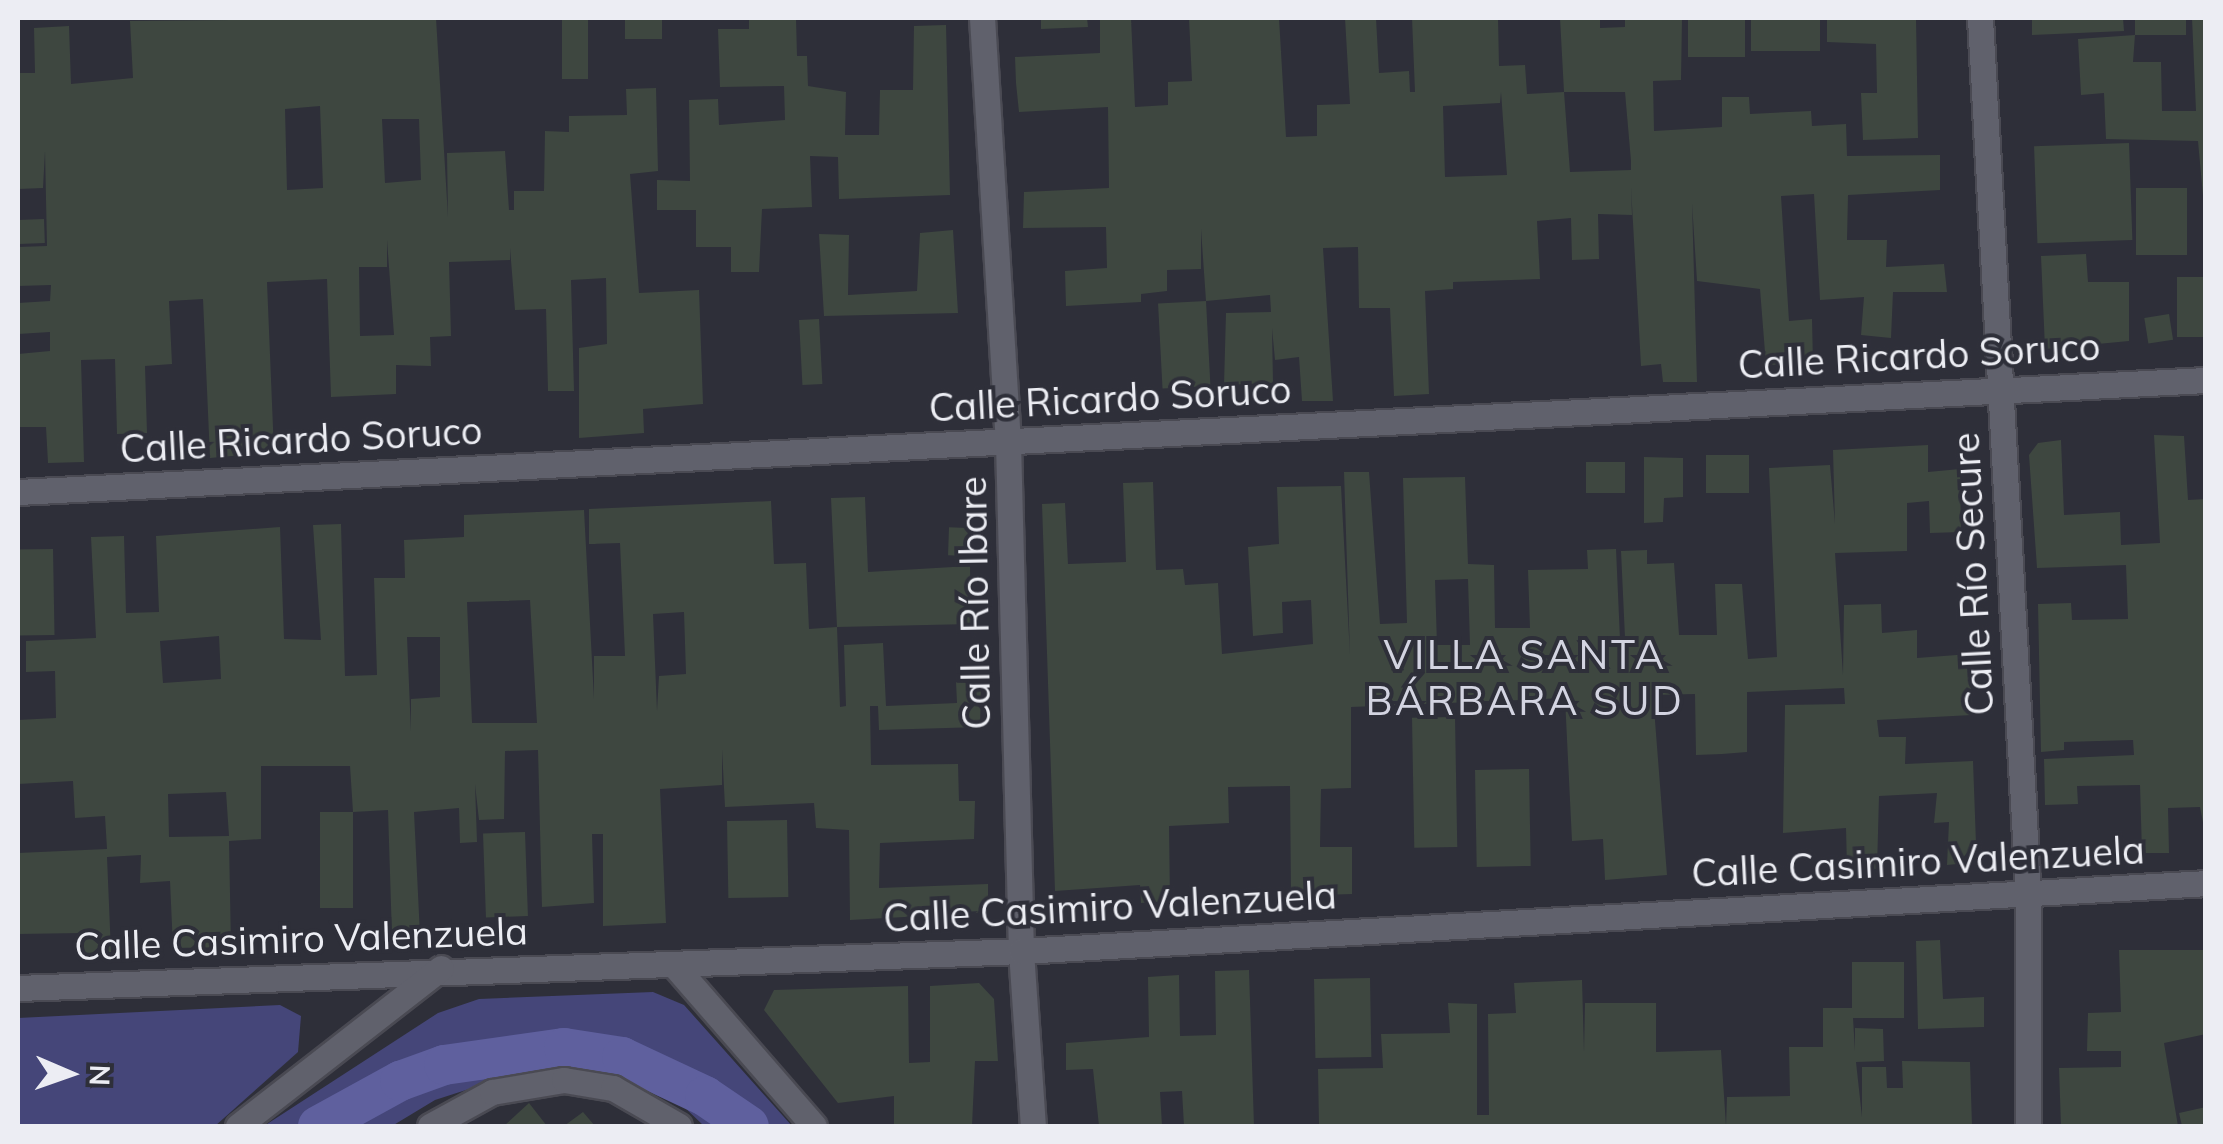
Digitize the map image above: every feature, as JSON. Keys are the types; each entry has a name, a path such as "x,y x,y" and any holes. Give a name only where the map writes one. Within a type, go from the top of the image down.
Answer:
{"street":[{"name":"Calle Río Ibare","path":"982,18 1008,442 1021,951 1033,1126"},
{"name":"Calle Río Secure","path":"1980,18 2028,893 2028,1126"},
{"name":"Calle Ricardo Soruco","path":"18,492 2206,380"},
{"name":"Calle Casimiro Valenzuela","path":"18,988 441,968 674,965 1021,951 2206,884"},
{"path":"674,965 814,1126"},
{"path":"238,1126 441,968"},
{"path":"430,1126 492,1092 564,1080 612,1088 679,1126"}],"shaded area":[{"path":"653,992 684,1005 792,1126 704,1126 679,1102 638,1080 540,1066 435,1100 392,1126 264,1126 438,1013 479,999"},
{"path":"280,1005 301,1016 298,1052 215,1126 18,1126 18,1018"}],"building":[{"path":"436,18 448,217 447,153 505,151 509,210 514,210 514,191 544,191 545,131 569,132 569,116 627,115 626,89 656,88 658,171 630,174 639,293 699,290 703,404 643,409 644,433 579,438 579,348 607,344 606,278 571,280 574,391 548,391 546,309 515,310 510,248 510,260 449,262 451,336 430,337 431,366 396,365 396,394 331,397 327,279 267,282 274,452 210,458 203,299 169,301 172,364 145,366 147,433 117,434 115,359 81,360 84,462 48,463 46,427 18,427 18,354 50,351 50,332 18,334 18,303 50,301 51,285 18,286 18,247 47,246 45,151 43,188 18,189 18,73 35,73 34,28 69,26 71,84 133,78 130,21","holes":["320,106 323,188 287,190 285,109","382,119 419,119 421,180 385,183","387,240 394,335 360,336 359,267 387,267"]},
{"path":"562,18 588,18 588,79 562,79"},
{"path":"625,18 662,18 662,39 625,39"},
{"path":"749,18 796,18 797,56 807,56 808,86 846,92 845,135 879,135 880,90 913,90 914,26 946,25 950,195 839,199 838,157 810,156 812,207 762,209 759,272 731,272 731,247 696,247 696,210 657,210 657,180 690,181 689,100 718,99 719,125 785,120 784,86 720,87 718,29 749,29"},
{"path":"1041,18 1087,18 1088,27 1041,29"},
{"path":"1100,18 1131,18 1135,107 1168,105 1168,82 1192,81 1189,18 1279,18 1286,137 1317,136 1317,105 1350,104 1345,18 1376,18 1379,73 1409,71 1410,92 1415,92 1412,18 1498,18 1499,66 1525,65 1527,94 1564,92 1560,18 1600,18 1600,28 1625,27 1625,18 1682,18 1681,80 1653,81 1654,131 1722,127 1722,97 1749,97 1750,114 1811,111 1812,126 1846,124 1847,156 1940,155 1940,190 1848,195 1847,240 1887,240 1886,267 1944,264 1947,292 1893,292 1891,338 1861,335 1864,297 1820,300 1814,194 1781,196 1789,321 1812,319 1813,363 1766,365 1760,289 1697,281 1692,203 1697,382 1663,382 1661,364 1641,366 1631,187 1632,215 1598,214 1599,259 1572,260 1571,218 1537,221 1540,279 1453,282 1453,289 1425,291 1429,394 1394,396 1390,308 1359,308 1358,247 1323,248 1333,401 1302,401 1299,357 1275,360 1272,328 1273,383 1224,385 1226,313 1271,312 1270,295 1206,301 1201,229 1201,269 1167,270 1167,291 1141,294 1141,302 1066,306 1065,271 1107,268 1106,227 1023,228 1024,192 1109,188 1108,107 1019,112 1015,57 1100,53","holes":["1501,92 1507,175 1445,177 1443,106 1500,103","1564,92 1625,92 1631,170 1570,172"]},
{"path":"1688,18 1745,18 1745,57 1688,57"},
{"path":"1751,18 1820,18 1820,51 1751,51"},
{"path":"1827,18 1916,18 1918,138 1863,140 1861,93 1877,93 1876,44 1827,42"},
{"path":"2032,18 2123,18 2124,31 2032,35"},
{"path":"2135,18 2186,18 2186,35 2135,35"},
{"path":"2192,18 2206,18 2206,229 2198,141 2106,139 2104,93 2081,95 2078,39 2135,35 2133,62 2161,62 2162,111 2196,111"},
{"path":"2129,143 2132,240 2037,243 2034,146"},
{"path":"2136,188 2187,188 2187,255 2136,255"},
{"path":"44,219 45,243 19,244 18,220"},
{"path":"953,230 958,313 824,316 819,234 849,235 848,295 917,291 920,233"},
{"path":"2086,254 2088,282 2129,282 2129,341 2045,349 2041,256"},
{"path":"2177,277 2206,277 2206,337 2177,337"},
{"path":"1206,301 1210,386 1163,388 1158,304"},
{"path":"2169,314 2173,340 2148,344 2144,318"},
{"path":"819,319 822,384 802,385 799,320"},
{"path":"2154,435 2184,436 2188,500 2206,499 2206,838 2200,807 2168,808 2169,853 2142,853 2140,785 2077,786 2078,804 2045,805 2044,759 2134,755 2133,740 2064,742 2064,750 2041,752 2038,604 2071,603 2072,620 2128,619 2126,565 2037,568 2029,455 2038,443 2061,440 2064,515 2120,512 2121,545 2160,543"},
{"path":"1928,445 1928,472 1960,469 1961,532 1930,533 1929,501 1907,503 1907,551 1835,553 1843,675 1844,605 1881,604 1882,633 1917,630 1917,658 1970,654 1972,715 1877,720 1879,737 1906,737 1905,764 1973,761 1976,843 1957,864 1947,865 1949,822 1934,823 1937,793 1879,796 1877,869 1847,868 1846,828 1783,833 1785,705 1845,704 1844,688 1747,692 1747,752 1696,755 1695,694 1653,695 1667,875 1605,880 1603,839 1572,841 1565,698 1351,707 1351,788 1321,789 1320,847 1352,847 1352,894 1291,896 1290,786 1228,787 1229,823 1169,826 1170,901 1141,903 1140,885 1055,891 1042,504 1065,503 1068,564 1126,562 1123,483 1153,482 1156,570 1183,569 1185,585 1218,583 1222,654 1313,644 1311,600 1282,602 1283,633 1253,636 1248,547 1279,544 1277,487 1341,486 1350,655 1344,472 1369,472 1380,624 1407,623 1403,478 1465,477 1468,564 1494,565 1495,628 1530,628 1528,570 1588,569 1587,550 1616,549 1620,639 1625,638 1621,551 1647,550 1647,564 1674,563 1679,635 1717,635 1715,584 1742,584 1748,659 1777,657 1769,468 1830,465 1835,524 1833,450","holes":["1468,579 1470,645 1437,645 1435,580"]},
{"path":"1706,455 1749,455 1749,493 1706,493"},
{"path":"1644,457 1683,458 1683,497 1664,498 1663,522 1644,523"},
{"path":"1586,462 1625,462 1625,493 1586,493"},
{"path":"865,497 868,572 970,566 971,624 837,627 831,498"},
{"path":"771,501 774,564 806,563 809,629 837,627 840,707 846,706 844,645 883,643 886,706 957,703 956,682 981,684 980,727 879,730 878,706 870,706 871,765 958,764 959,801 975,801 974,839 880,843 879,888 988,884 988,902 977,913 850,920 849,830 816,828 814,803 725,807 722,749 722,785 660,789 666,923 603,926 603,834 592,834 594,903 542,907 538,750 505,751 504,819 479,820 475,784 477,842 460,843 459,808 414,812 420,935 392,937 388,810 353,812 350,766 261,766 261,839 229,841 231,947 173,948 170,881 140,883 141,855 107,857 111,952 84,953 82,933 18,934 18,853 107,849 105,816 75,818 73,781 18,784 18,720 56,718 55,671 26,672 26,641 96,638 91,537 124,536 126,613 159,612 156,536 280,527 284,639 321,640 313,525 341,524 345,676 377,675 374,578 405,578 404,540 464,537 464,515 584,510 594,699 594,656 625,656 620,543 589,544 589,509","holes":["530,600 537,723 472,723 467,602","684,612 686,674 659,676 657,711 653,614","219,636 221,679 163,683 160,641","407,637 440,637 440,697 411,699 411,732","226,792 229,836 169,837 168,794"]},
{"path":"949,527 968,528 967,556 948,555"},
{"path":"53,549 55,635 20,636 18,550"},
{"path":"1455,717 1457,847 1414,848 1412,718"},
{"path":"1529,769 1531,866 1477,867 1475,770"},
{"path":"320,812 353,812 353,908 320,908"},
{"path":"787,820 788,897 728,898 727,821"},
{"path":"525,832 528,916 486,917 483,833"},
{"path":"1940,940 1943,999 1984,997 1984,1027 1918,1029 1916,941"},
{"path":"2119,950 2206,950 2206,1034 2164,1043 2178,1126 2061,1126 2059,1068 2121,1067 2121,1051 2087,1051 2088,1013 2121,1012"},
{"path":"1852,962 1904,962 1904,1018 1853,1018 1855,1051 1855,1028 1883,1029 1884,1061 1856,1062 1862,1117 1862,1067 1886,1067 1887,1088 1903,1088 1902,1061 1970,1062 1972,1126 1726,1126 1727,1097 1790,1096 1789,1047 1823,1047 1823,1008 1852,1008"},
{"path":"1249,970 1254,1126 1184,1126 1182,1091 1160,1092 1162,1126 1099,1126 1093,1069 1066,1070 1066,1043 1149,1037 1148,977 1179,975 1180,1036 1216,1035 1215,971"},
{"path":"1370,978 1371,1057 1315,1058 1314,979"},
{"path":"1582,980 1584,1052 1585,1003 1656,1003 1656,1052 1721,1050 1726,1126 1319,1126 1318,1069 1383,1068 1381,1034 1450,1033 1448,1003 1477,1004 1477,1115 1489,1115 1488,1014 1516,1013 1514,983"},
{"path":"979,983 994,999 998,1061 975,1061 972,1126 894,1126 894,1096 838,1103 764,1010 774,990 908,986 909,1063 930,1062 930,986"},
{"path":"529,1103 547,1126 504,1126"},
{"path":"2206,1107 2206,1126 2182,1126 2179,1113"},
{"path":"583,1112 595,1126 564,1126"}],"waterway":[{"path":"318,1126 400,1081 444,1065 564,1048 622,1057 705,1096 749,1126"}],"district":[{"name":"VILLA SANTA BÁRBARA SUD","path":"1525,677"}]}
